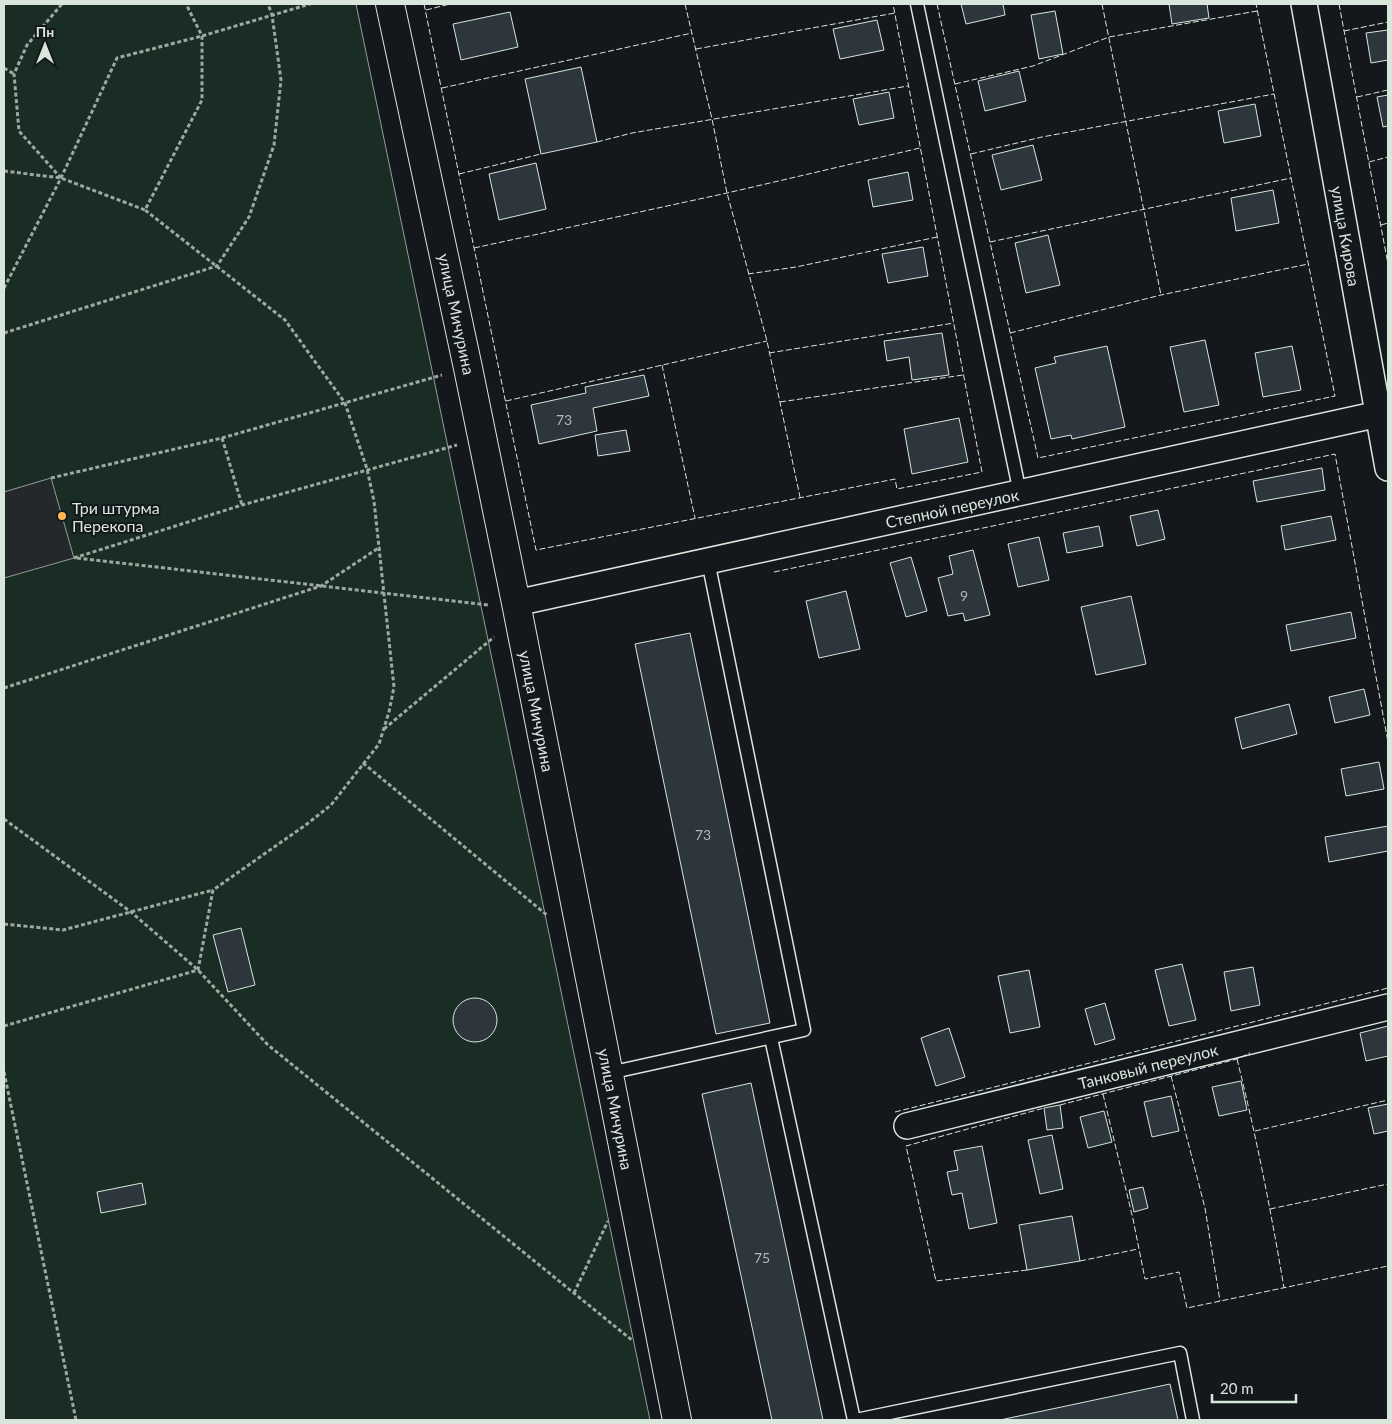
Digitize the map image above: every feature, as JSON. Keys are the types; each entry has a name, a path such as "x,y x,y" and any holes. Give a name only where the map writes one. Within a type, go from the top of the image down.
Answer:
{"main road":[{"name":"улица Мичурина","path":"390,4 482,438 503,604 609,1073 677,1420"}],"street":[{"name":"улица Кирова","path":"1304,4 1383,413 1388,468"},
{"name":"Степной переулок","path":"503,604 1383,413"},
{"name":"Танковый переулок","path":"907,1126 1388,1007"}],"lane":[{"path":"917,4 1020,493"},
{"path":"609,1073 804,1030 708,561"},
{"path":"771,1038 855,1420 1180,1353 1193,1420"}],"path":[{"path":"61,178 19,131 14,74 27,45 62,4"},
{"path":"145,210 202,100 202,36 186,4"},
{"path":"4,333 217,266 249,217 274,145 281,80 272,15 268,4"},
{"path":"4,288 61,178 117,58 202,36 310,4"},
{"path":"4,68 14,74"},
{"path":"4,171 61,178 145,210 286,320 345,403 367,469 374,501 380,547 394,687 389,712 379,744 331,805 213,890 63,930 4,924"},
{"path":"51,478 222,438 468,368"},
{"path":"222,438 242,505"},
{"path":"482,438 242,505 74,558 385,594 503,604"},
{"path":"4,688 321,586 380,547"},
{"path":"383,730 496,636"},
{"path":"363,764 555,921"},
{"path":"4,820 131,912 198,970 268,1044 667,1368"},
{"path":"198,970 213,890"},
{"path":"4,1026 198,970"},
{"path":"4,1072 76,1420"},
{"path":"574,1293 610,1217"}],"green space":[{"path":"4,4 356,4 650,1420 4,1420"}],"shaded area":[{"path":"51,478 74,558 4,578 4,492"}],"building":[{"path":"961,4 1003,4 1005,15 966,24"},
{"path":"1169,4 1207,4 1209,18 1172,24"},
{"path":"1055,11 1063,54 1039,59 1031,15"},
{"path":"510,12 518,47 461,60 453,24"},
{"path":"877,20 884,50 840,59 833,29"},
{"path":"1388,30 1388,60 1371,63 1366,33"},
{"path":"581,67 597,142 541,154 525,79"},
{"path":"1019,71 1026,101 985,111 978,81"},
{"path":"889,92 894,118 859,125 853,99"},
{"path":"1388,95 1388,126 1383,127 1377,97"},
{"path":"1255,104 1261,136 1224,143 1218,111"},
{"path":"1033,145 1042,180 1001,190 992,155"},
{"path":"536,163 546,209 499,220 489,174"},
{"path":"908,172 913,200 873,207 868,180"},
{"path":"1273,190 1279,223 1236,231 1231,198"},
{"path":"1048,235 1060,285 1026,293 1015,243"},
{"path":"923,247 928,276 888,283 882,254"},
{"path":"942,333 949,375 912,380 909,357 887,361 884,341"},
{"path":"1205,340 1219,405 1184,412 1170,347"},
{"path":"1107,346 1125,427 1072,439 1071,435 1051,439 1035,368 1056,363 1054,357"},
{"path":"1292,346 1301,390 1263,397 1255,353"},
{"path":"644,375 649,396 593,408 597,431 539,444 531,405 586,393 585,387"},
{"path":"959,418 968,462 912,474 904,429"},
{"path":"626,430 630,451 598,456 595,435"},
{"path":"1322,468 1325,490 1257,502 1253,481"},
{"path":"1158,510 1165,539 1137,546 1130,516"},
{"path":"1331,516 1336,540 1285,550 1281,526"},
{"path":"1099,526 1103,546 1067,553 1063,533"},
{"path":"1039,537 1049,580 1018,587 1008,544"},
{"path":"973,550 990,615 965,621 963,613 948,616 938,578 953,574 949,556"},
{"path":"911,557 927,611 906,617 890,563"},
{"path":"846,591 860,649 819,658 806,601"},
{"path":"1131,596 1146,664 1096,675 1081,607"},
{"path":"1351,612 1356,638 1291,651 1286,625"},
{"path":"690,633 770,1023 716,1034 635,644"},
{"path":"1364,689 1370,715 1335,723 1329,697"},
{"path":"1289,704 1297,734 1242,749 1235,718"},
{"path":"1379,762 1384,789 1346,796 1341,769"},
{"path":"1388,826 1388,851 1329,862 1325,837"},
{"path":"241,928 255,985 228,992 213,935"},
{"path":"1182,964 1196,1020 1169,1026 1155,970"},
{"path":"1253,967 1260,1005 1231,1011 1224,972"},
{"path":"1029,970 1040,1027 1010,1033 998,976"},
{"path":"471,998 479,998 491,1004 497,1020 491,1036 479,1042 471,1042 459,1036 453,1024 453,1016 459,1004"},
{"path":"1105,1003 1115,1039 1095,1045 1085,1009"},
{"path":"1388,1026 1388,1056 1366,1061 1360,1033"},
{"path":"949,1028 965,1077 936,1086 921,1038"},
{"path":"1241,1081 1247,1110 1219,1116 1212,1087"},
{"path":"751,1083 823,1420 772,1420 702,1094"},
{"path":"1171,1096 1179,1131 1152,1137 1144,1102"},
{"path":"1388,1104 1388,1131 1374,1134 1368,1108"},
{"path":"1060,1105 1063,1128 1047,1130 1044,1108"},
{"path":"1104,1111 1112,1142 1088,1148 1080,1117"},
{"path":"1052,1135 1063,1189 1040,1194 1028,1140"},
{"path":"982,1146 997,1223 969,1229 962,1193 952,1195 947,1172 958,1170 954,1151"},
{"path":"142,1183 146,1204 101,1213 97,1192"},
{"path":"1143,1187 1148,1208 1134,1212 1129,1190"},
{"path":"1072,1216 1080,1261 1027,1270 1019,1225"},
{"path":"1170,1384 1178,1420 1000,1420"}],"fence":[{"path":"424,4 536,550 895,479 897,489 982,472 893,4"},
{"path":"426,10 450,4"},
{"path":"685,4 727,193 767,341 800,497"},
{"path":"937,4 1038,458 1335,396 1256,4"},
{"path":"1102,4 1161,295"},
{"path":"1339,4 1388,264"},
{"path":"955,84 1033,66 1109,37 1257,11"},
{"path":"696,49 895,13"},
{"path":"1344,31 1388,22"},
{"path":"442,88 692,33"},
{"path":"597,142 632,133 908,86"},
{"path":"1357,97 1388,90"},
{"path":"971,154 1042,137 1274,94"},
{"path":"474,248 727,193 920,148"},
{"path":"459,174 541,154"},
{"path":"1369,162 1388,157"},
{"path":"990,242 1291,178"},
{"path":"1381,225 1388,223"},
{"path":"748,274 796,267 937,237"},
{"path":"1010,333 1161,295 1308,264"},
{"path":"769,353 954,323"},
{"path":"506,401 767,341"},
{"path":"662,365 695,518"},
{"path":"780,402 963,375"},
{"path":"774,572 1335,454 1388,742"},
{"path":"895,1112 1388,988"},
{"path":"1060,1105 1237,1059 1250,1053"},
{"path":"1237,1059 1263,1173 1284,1288"},
{"path":"1171,1076 1205,1208 1220,1301"},
{"path":"1103,1094 1133,1219 1145,1279 1179,1272 1187,1308 1388,1266"},
{"path":"1255,1131 1388,1100"},
{"path":"1027,1270 936,1281 906,1146 1044,1108"},
{"path":"1270,1209 1388,1184"},
{"path":"1080,1261 1138,1249"}],"place":[{"name":"Три штурма Перекопа","path":"62,516"}]}
